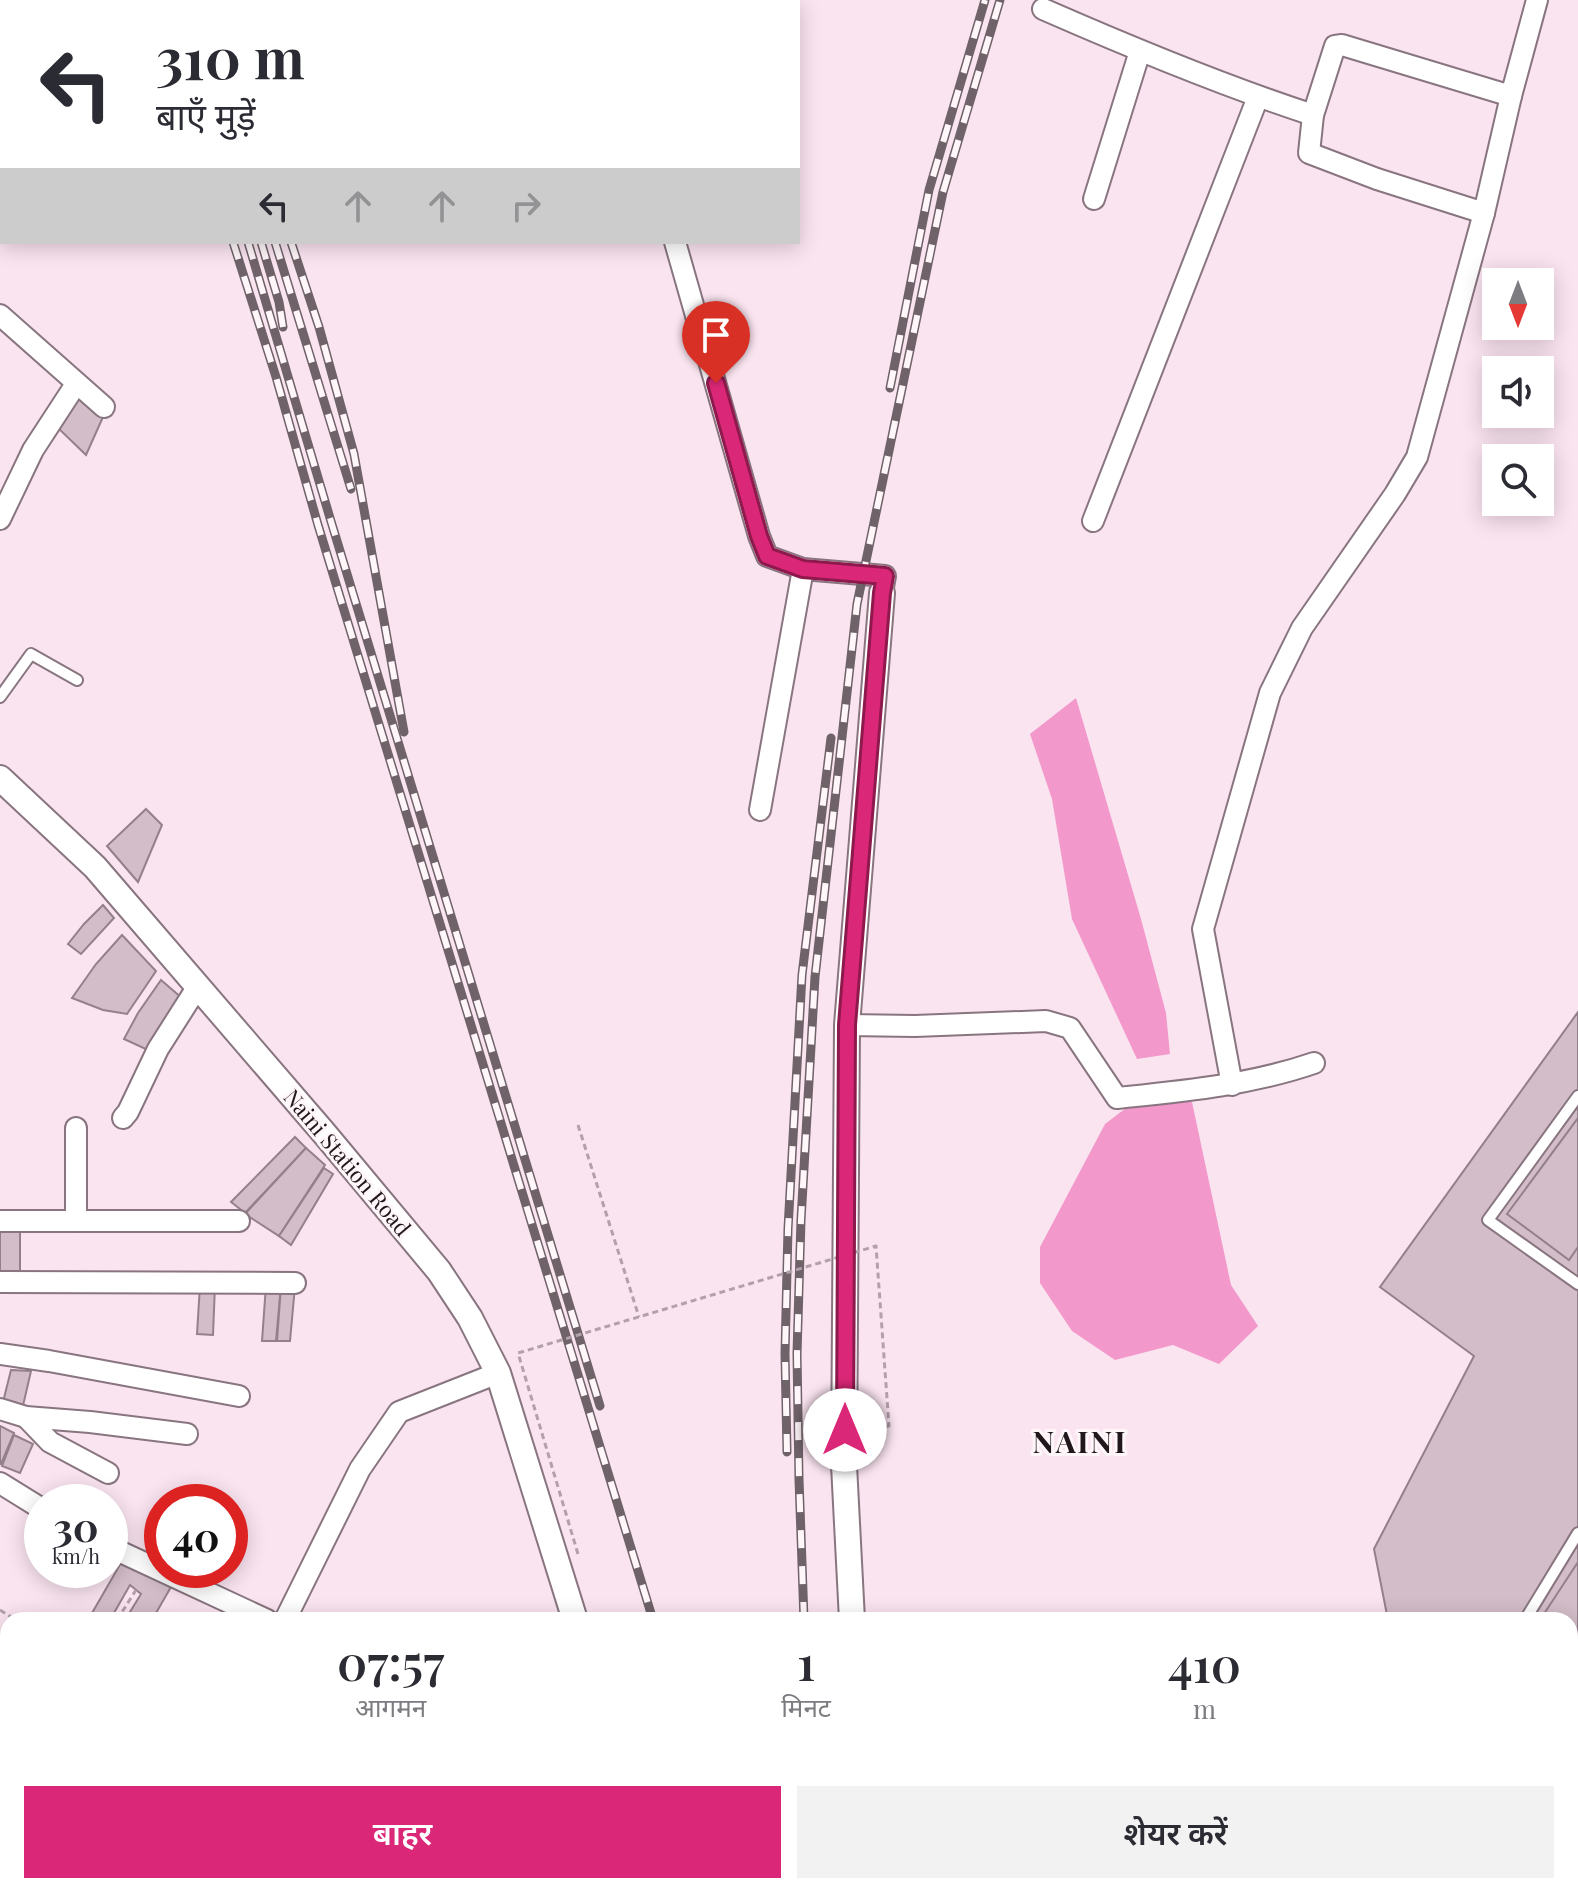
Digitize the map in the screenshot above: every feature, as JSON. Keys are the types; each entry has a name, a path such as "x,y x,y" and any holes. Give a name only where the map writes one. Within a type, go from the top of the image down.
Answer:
{"street":[{"path":"1232,1085 1203,929 1270,693 1302,628 1417,457 1484,213 1537,0"},
{"path":"1043,9 1140,51 1313,115"},
{"path":"1484,213 1377,179 1309,153 1313,115 1335,46 1342,45 1511,96"},
{"path":"1094,199 1140,51"},
{"path":"1093,521 1258,97"},
{"path":"676,244 767,556 803,569 885,576 847,1025 844,1465 852,1612"},
{"path":"0,315 104,407"},
{"path":"0,519 33,450 76,384"},
{"path":"760,810 803,569"},
{"name":"Naini Station Road","path":"0,778 95,867 439,1271 470,1318 498,1373 573,1612"},
{"path":"123,1118 158,1049 198,986"},
{"path":"847,1025 1046,1021 1070,1028 1117,1098 1232,1085 1314,1063"},
{"path":"76,1128 76,1221"},
{"path":"0,1221 239,1221"},
{"path":"0,1282 295,1283"},
{"path":"0,1354 239,1396"},
{"path":"286,1612 360,1469 399,1412 498,1373"},
{"path":"0,1409 26,1417 187,1434"},
{"path":"26,1417 50,1442 108,1473"},
{"path":"0,1483 24,1498"},
{"path":"128,1556 170,1576 262,1612"}],"lane":[{"path":"0,697 31,654 77,680"},
{"path":"1578,1096 1488,1220 1578,1284"},
{"path":"1530,1612 1578,1533"}],"path":[{"path":"578,1125 639,1317"},
{"path":"578,1554 518,1353 876,1246 889,1426 845,1430"},
{"path":"122,1612 136,1590"}],"shaded area":[{"path":"1076,698 1166,1013 1170,1054 1137,1059 1072,919 1052,799 1030,734"},
{"path":"1134,1102 1192,1102 1231,1285 1258,1326 1219,1364 1173,1345 1115,1360 1072,1331 1040,1283 1040,1247 1105,1124"}],"building":[{"path":"78,398 103,417 86,455 56,426"},
{"path":"146,809 162,825 138,882 107,846"},
{"path":"103,905 114,918 81,954 68,944"},
{"path":"122,935 156,971 127,1014 103,1010 72,998 96,964"},
{"path":"161,980 183,999 150,1051 124,1039"},
{"path":"1578,1012 1578,1612 1386,1612 1374,1549 1474,1356 1380,1287"},
{"path":"1578,1118 1578,1247 1569,1260 1507,1214"},
{"path":"295,1137 306,1148 245,1213 231,1202"},
{"path":"306,1148 325,1165 279,1236 245,1214"},
{"path":"324,1168 333,1174 291,1245 279,1236"},
{"path":"0,1224 20,1224 20,1276 0,1276"},
{"path":"200,1285 215,1285 213,1335 197,1334"},
{"path":"266,1285 281,1285 276,1341 262,1341"},
{"path":"281,1286 295,1286 290,1341 277,1341"},
{"path":"11,1370 31,1371 22,1410 2,1406"},
{"path":"0,1426 14,1433 1,1464 0,1464"},
{"path":"14,1435 33,1444 20,1473 2,1466"},
{"path":"1578,1562 1578,1612 1545,1612"},
{"path":"128,1564 144,1573 144,1588 170,1588 157,1612 130,1612 141,1594 130,1585 115,1612 93,1612 106,1588 128,1588"}],"railway":[{"path":"890,388 929,190 985,0"},
{"path":"804,1612 797,1354 801,1220 815,977 857,604 943,192 1000,0"},
{"path":"234,244 651,1612"},
{"path":"249,244 600,1406"},
{"path":"262,244 283,327"},
{"path":"276,244 351,489"},
{"path":"292,244 319,327 354,454 404,732"},
{"path":"787,1452 785,1354 788,1229 802,975 831,738"}],"district":[{"name":"NAINI","path":"1080,1441"}],"route":[{"path":"716,383 767,556 803,569 885,576 847,1025 845,1430"}]}
